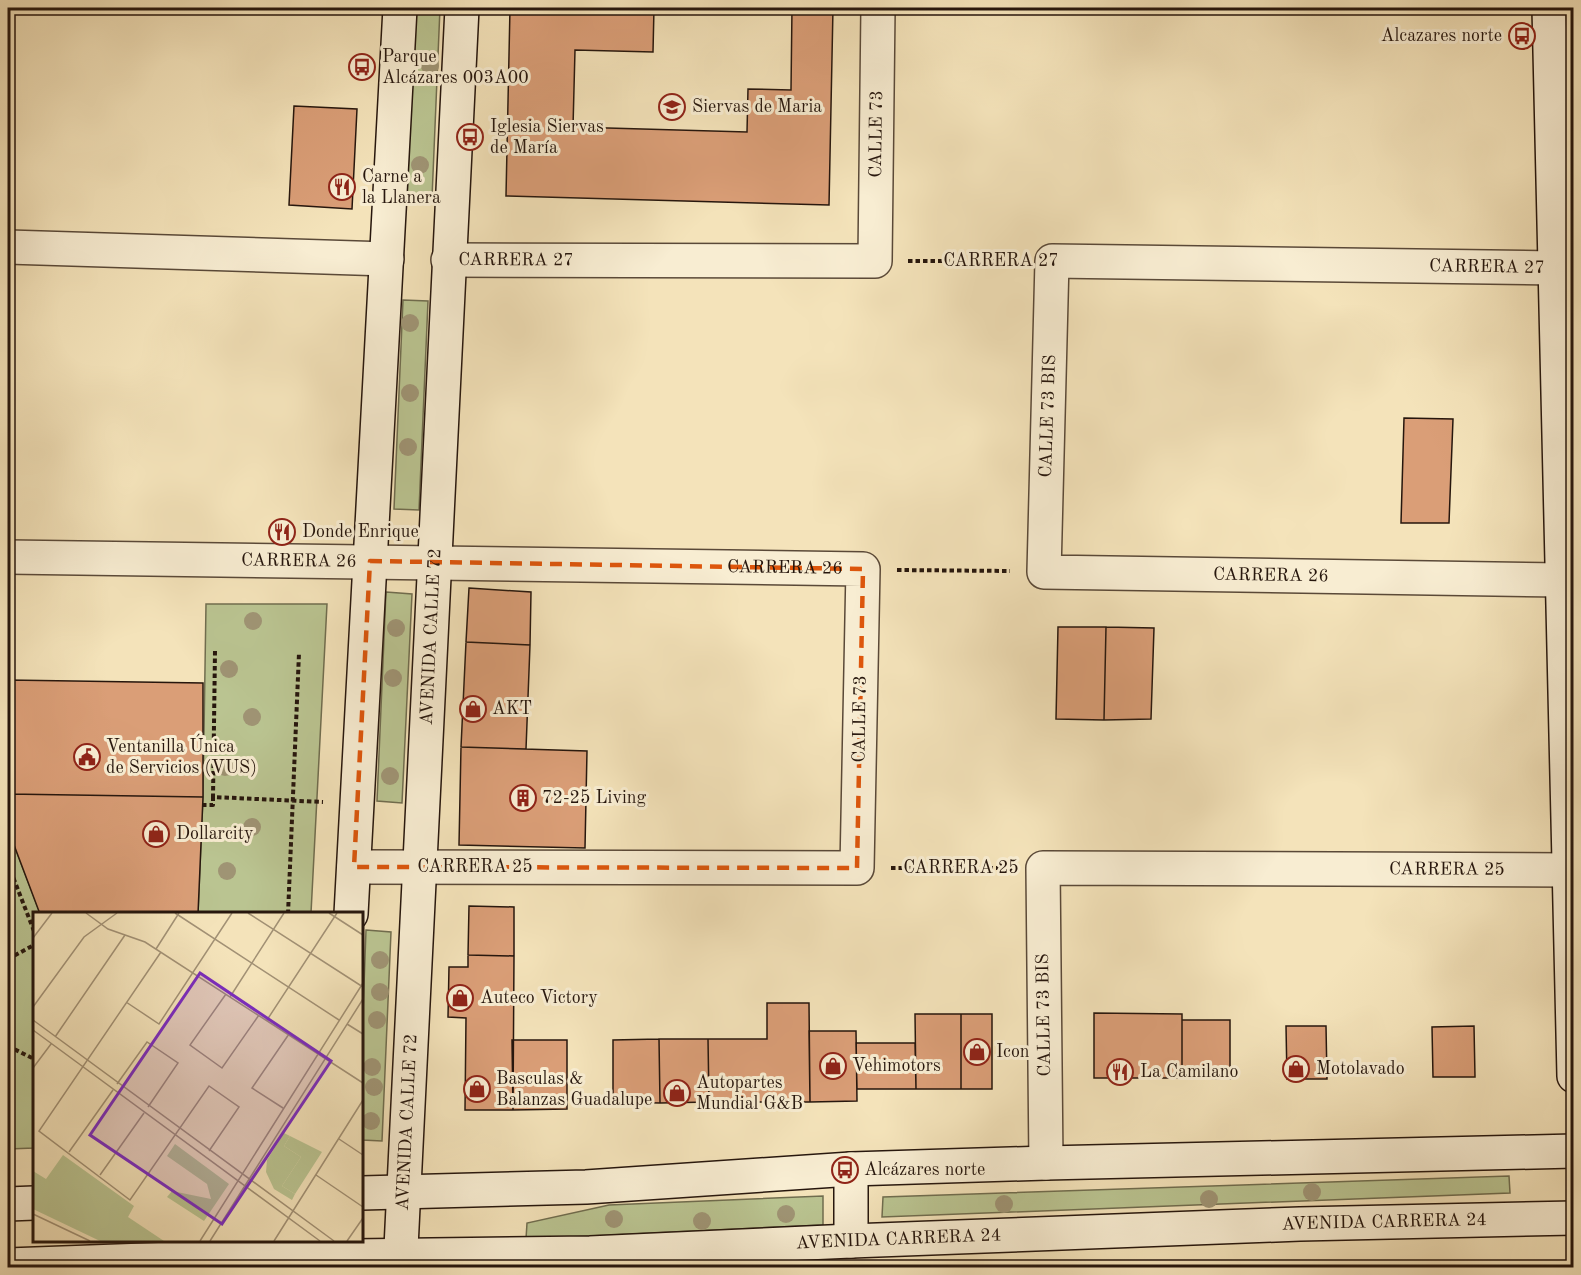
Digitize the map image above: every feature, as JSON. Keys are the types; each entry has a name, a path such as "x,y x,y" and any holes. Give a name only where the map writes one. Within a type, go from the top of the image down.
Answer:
{"street":[{"path":"351,912 400,8"},
{"name":"AVENIDA CALLE 72","path":"400,1261 462,8"},
{"name":"CALLE 73","path":"875,261 878,8"},
{"path":"1549,8 1555,268 1565,311 1562,580 1569,663 1568,870 1574,1076"},
{"path":"8,247 387,259"},
{"name":"CARRERA 27","path":"448,260 875,261"},
{"name":"CARRERA 27","path":"1052,261 1555,268"},
{"name":"CALLE 73 BIS","path":"1044,572 1052,261"},
{"name":"CARRERA 26","path":"8,557 863,569"},
{"name":"CALLE 73","path":"857,868 863,569"},
{"name":"CARRERA 26","path":"1044,572 1562,580"},
{"name":"CARRERA 25","path":"354,867 857,868"},
{"name":"CALLE 73 BIS","path":"1043,868 1046,1162"},
{"name":"CARRERA 25","path":"1043,868 1568,870"},
{"path":"363,1193 586,1187 851,1169 1046,1162 1574,1150"},
{"path":"851,1169 851,1241"},
{"path":"8,1204 33,1203"},
{"name":"AVENIDA CARRERA 24","path":"8,1265 338,1255 400,1261 1300,1224 1574,1218"}],"path":[{"name":"CARRERA 27","path":"875,261 1052,261"},
{"name":"CARRERA 26","path":"863,569 1044,572"},
{"path":"202,805 213,805 215,651"},
{"path":"288,912 299,653"},
{"path":"213,797 323,802"},
{"path":"8,864 10,878 33,929"},
{"name":"CARRERA 25","path":"857,868 1043,868"},
{"path":"8,959 33,946"},
{"path":"8,1046 33,1058"}],"highlighted area":[{"path":"370,561 863,569 857,868 354,867"}],"green space":[{"path":"415,8 440,8 432,198 407,196"},
{"path":"403,300 428,301 419,510 394,509"},
{"path":"386,592 412,594 402,803 377,801"},
{"path":"206,604 327,604 311,912 198,912 203,797"},
{"path":"8,829 40,912 33,912 33,1148 8,1149"},
{"path":"366,930 391,932 382,1141 363,1140 363,1013"},
{"path":"1509,1176 1510,1193 882,1217 883,1197"},
{"path":"823,1196 823,1225 526,1239 527,1223 609,1205"}],"building":[{"path":"510,8 654,8 653,52 575,50 573,127 747,132 748,89 791,90 792,8 833,8 829,205 506,196"},
{"path":"294,106 357,109 352,209 289,205"},
{"path":"1404,418 1453,419 1449,523 1401,523"},
{"path":"469,588 531,592 530,645 466,642"},
{"path":"1058,627 1106,627 1104,720 1056,719"},
{"path":"1106,627 1154,628 1151,719 1104,720"},
{"path":"466,642 530,645 526,749 461,747"},
{"path":"8,680 203,683 203,797 8,794"},
{"name":"72-25 Living","path":"461,747 587,751 585,848 459,845"},
{"path":"8,794 203,797 198,912 39,912 8,829"},
{"path":"469,906 514,907 514,956 468,955"},
{"path":"468,955 514,956 513,1110 465,1110 466,1018 448,1017 449,967 468,967"},
{"path":"767,1003 809,1003 810,1102 709,1102 708,1039 767,1039"},
{"path":"1094,1013 1182,1014 1182,1078 1094,1078"},
{"path":"915,1014 961,1014 961,1089 916,1089"},
{"name":"Icon","path":"961,1014 992,1014 992,1089 961,1089"},
{"path":"1182,1020 1230,1020 1230,1079 1182,1078"},
{"path":"1286,1026 1326,1026 1327,1079 1287,1079"},
{"path":"1474,1026 1475,1077 1433,1077 1432,1027"},
{"name":"Vehimotors","path":"809,1031 856,1031 857,1101 810,1102"},
{"path":"659,1039 660,1103 613,1102 613,1040"},
{"path":"659,1039 708,1039 709,1102 660,1103"},
{"path":"512,1040 567,1040 567,1109 513,1110"},
{"path":"856,1043 915,1043 916,1089 857,1089"}],"place":[{"name":"Alcazares norte","path":"1522,36"},
{"name":"Parque Alcázares 003A00","path":"362,67"},
{"name":"Siervas de Maria","path":"672,107"},
{"name":"Iglesia Siervas de María","path":"470,137"},
{"name":"Carne a la Llanera","path":"342,187"},
{"name":"Donde Enrique","path":"282,532"},
{"name":"AKT","path":"473,709"},
{"name":"Ventanilla Única de Servicios (VUS)","path":"87,757"},
{"name":"72-25 Living","path":"523,798"},
{"name":"Dollarcity","path":"156,834"},
{"name":"Auteco Victory","path":"460,998"},
{"name":"Icon","path":"977,1052"},
{"name":"Vehimotors","path":"833,1066"},
{"name":"Motolavado","path":"1296,1069"},
{"name":"La Camilano","path":"1120,1072"},
{"name":"Basculas & Balanzas Guadalupe","path":"477,1089"},
{"name":"Autopartes Mundial G&B","path":"677,1093"},
{"name":"Alcázares norte","path":"845,1170"}]}
